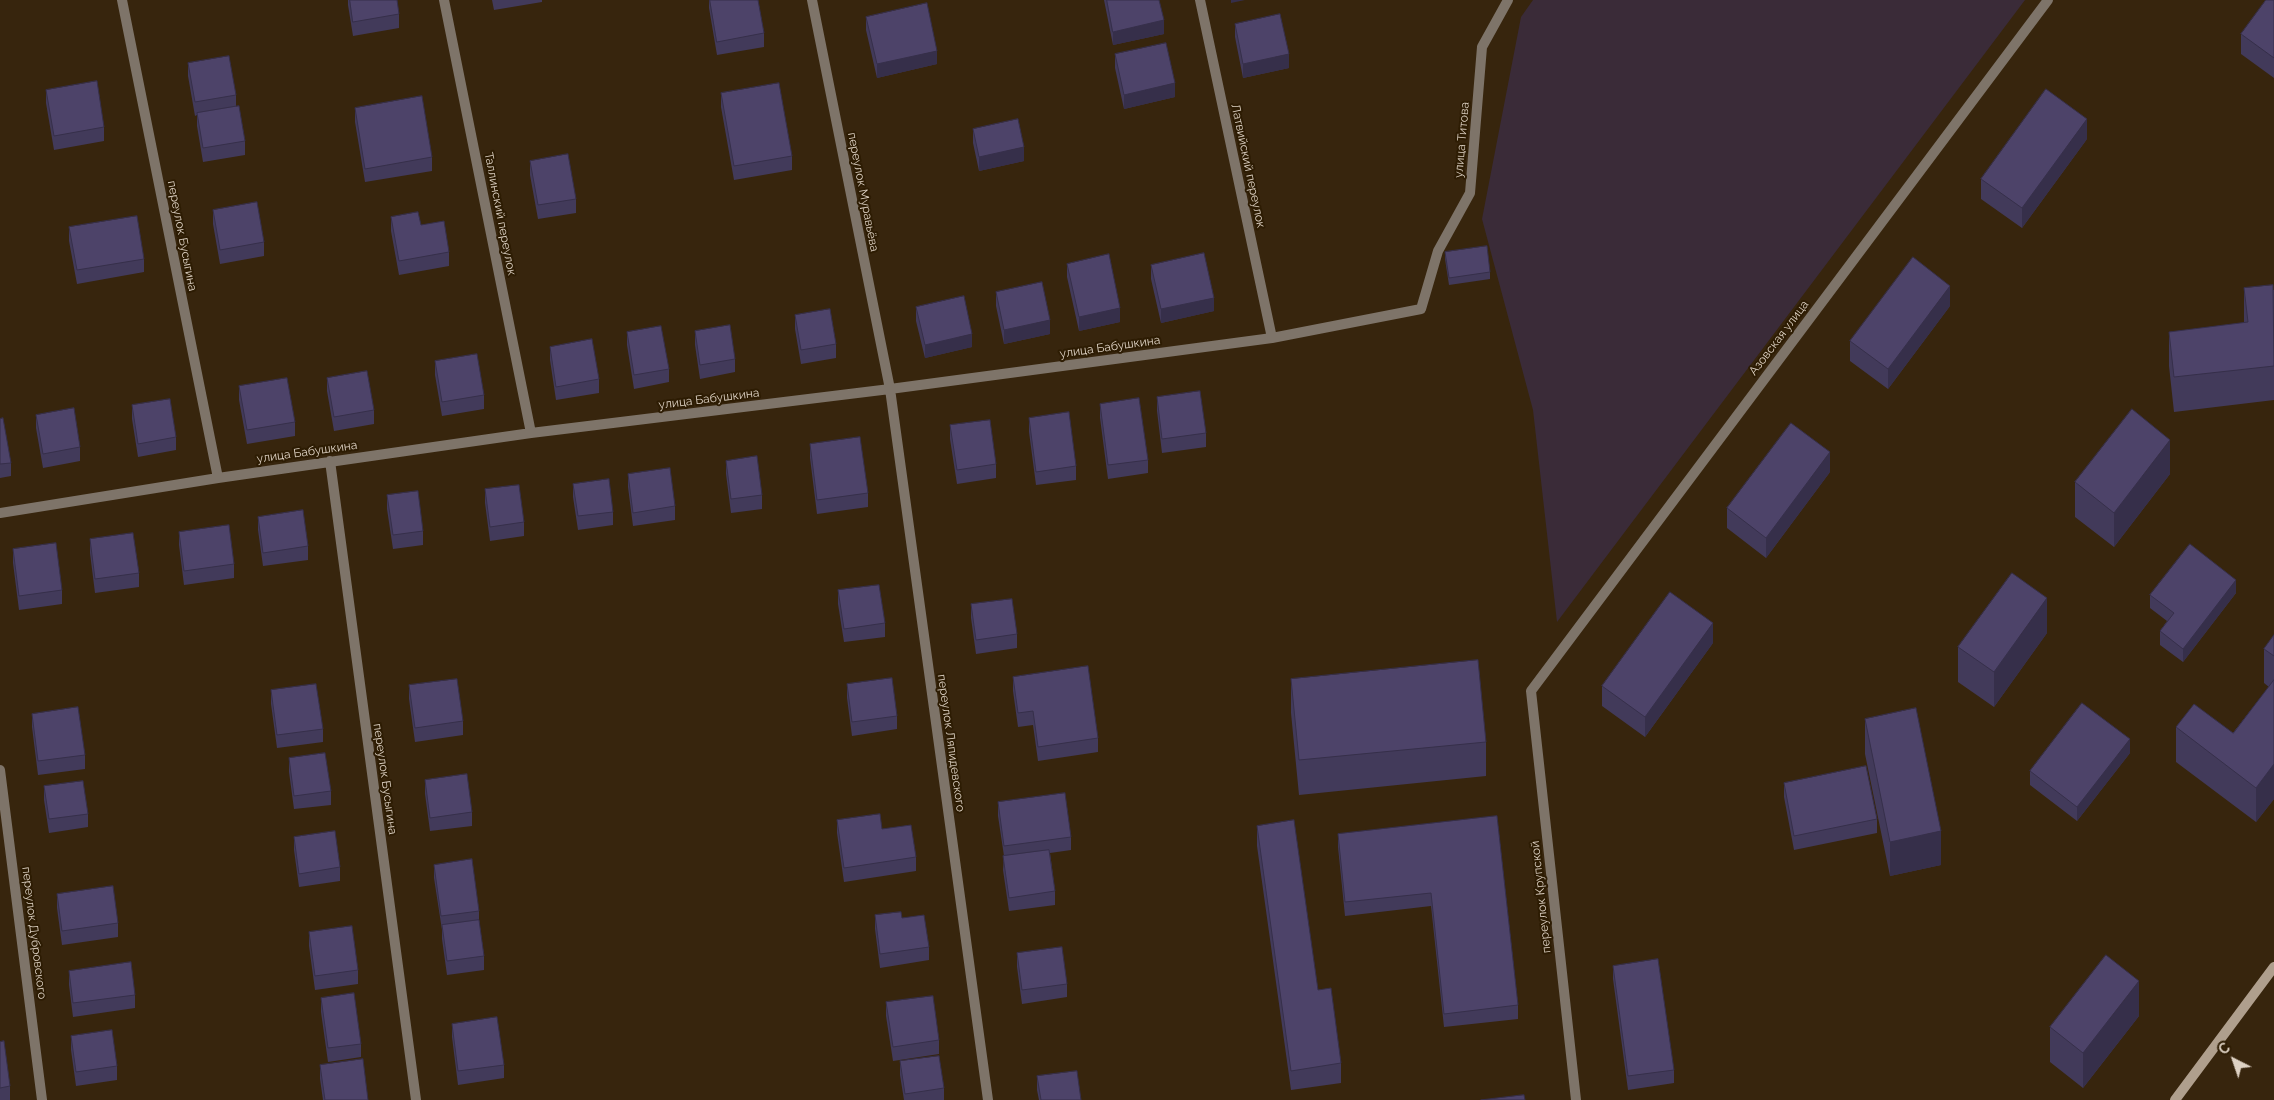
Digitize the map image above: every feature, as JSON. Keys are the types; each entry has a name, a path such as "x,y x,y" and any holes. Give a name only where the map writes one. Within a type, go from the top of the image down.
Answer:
{"main road":[{"path":"2175,1100 2274,967"}],"street":[{"name":"переулок Бусыгина","path":"122,0 218,478"},
{"name":"Таллинский переулок","path":"444,0 531,433"},
{"name":"переулок Муравьёва","path":"812,0 890,389"},
{"name":"Латвийский переулок","path":"1200,0 1272,338"},
{"name":"улица Титова","path":"1421,309 1438,251 1470,193 1482,47 1508,0"},
{"name":"Азовская улица","path":"1531,691 2048,0"},
{"name":"улица Бабушкина","path":"0,513 330,461 531,433 890,389 1272,338 1421,309"},
{"name":"переулок Ляпидевского","path":"890,389 988,1100"},
{"name":"переулок Бусыгина","path":"330,461 416,1100"},
{"name":"переулок Крупской","path":"1531,691 1576,1100"},
{"name":"переулок Дубровского","path":"0,770 42,1100"}],"shaded area":[{"path":"1533,0 2025,0 1557,622 1533,410 1482,219 1521,17"}],"building":[{"path":"350,0 397,0 399,14 353,22"},
{"path":"710,0 758,0 764,33 717,42"},
{"path":"1107,0 1159,0 1164,20 1113,32"},
{"path":"2266,0 2274,0 2274,58 2241,34"},
{"path":"927,3 937,51 877,64 866,17"},
{"path":"1280,14 1289,54 1243,64 1235,24"},
{"path":"1166,43 1175,83 1124,95 1115,54"},
{"path":"229,56 236,95 195,102 188,63"},
{"path":"97,81 104,127 54,136 46,90"},
{"path":"779,83 792,156 734,166 721,93"},
{"path":"2046,89 2087,119 2022,208 1981,179"},
{"path":"422,96 432,157 365,169 355,108"},
{"path":"239,106 245,141 203,148 197,113"},
{"path":"1018,119 1024,147 979,157 973,129"},
{"path":"568,154 576,199 538,205 530,161"},
{"path":"257,202 264,242 220,250 213,210"},
{"path":"418,212 421,225 444,221 449,252 399,261 391,217"},
{"path":"137,216 144,259 77,270 69,227"},
{"path":"1487,246 1490,272 1449,278 1445,252"},
{"path":"1204,253 1214,298 1161,309 1151,265"},
{"path":"1109,254 1120,308 1079,317 1067,264"},
{"path":"1913,257 1950,286 1888,369 1850,341"},
{"path":"1042,282 1050,320 1004,330 996,292"},
{"path":"2273,285 2274,366 2174,377 2169,332 2248,322 2244,288"},
{"path":"964,296 972,334 925,345 916,307"},
{"path":"830,309 836,344 801,350 795,315"},
{"path":"730,325 735,359 700,365 695,331"},
{"path":"661,326 669,369 634,375 627,332"},
{"path":"592,339 599,379 556,387 550,347"},
{"path":"477,354 484,395 442,402 435,361"},
{"path":"367,371 374,410 334,417 327,378"},
{"path":"287,378 295,422 247,430 239,386"},
{"path":"1200,391 1206,433 1162,439 1157,397"},
{"path":"1139,398 1148,460 1108,465 1100,404"},
{"path":"170,399 176,437 138,444 132,405"},
{"path":"74,408 80,447 43,454 36,415"},
{"path":"2132,409 2170,440 2114,513 2075,482"},
{"path":"1069,412 1076,466 1036,472 1029,418"},
{"path":"3,418 11,463 0,464 0,419"},
{"path":"990,420 996,464 957,470 950,425"},
{"path":"1791,423 1830,452 1766,538 1727,508"},
{"path":"860,437 868,493 817,500 810,444"},
{"path":"757,456 762,495 731,499 726,461"},
{"path":"670,468 675,506 633,513 628,474"},
{"path":"609,479 613,512 578,516 573,484"},
{"path":"519,485 524,522 490,527 485,489"},
{"path":"418,491 423,531 393,535 387,495"},
{"path":"303,510 308,546 263,553 258,517"},
{"path":"229,525 234,564 184,571 179,532"},
{"path":"133,533 139,573 95,579 90,539"},
{"path":"56,543 62,590 19,596 13,549"},
{"path":"2190,544 2236,580 2183,649 2160,631 2174,613 2150,595"},
{"path":"2012,573 2047,598 1994,672 1958,647"},
{"path":"879,585 885,623 844,629 838,590"},
{"path":"1670,592 1713,623 1645,717 1602,686"},
{"path":"1012,599 1017,634 976,640 971,604"},
{"path":"2274,635 2274,656 2264,649"},
{"path":"1478,660 1486,742 1299,760 1291,679"},
{"path":"1088,666 1098,738 1038,747 1033,711 1018,713 1013,677"},
{"path":"892,678 897,716 852,722 847,684"},
{"path":"457,679 463,721 415,728 409,685"},
{"path":"2274,680 2274,764 2256,788 2176,727 2194,704 2233,733"},
{"path":"316,684 323,729 277,735 271,690"},
{"path":"2082,703 2130,739 2077,807 2030,771"},
{"path":"78,707 85,755 38,761 32,714"},
{"path":"1916,708 1941,831 1890,842 1865,719"},
{"path":"325,753 331,791 294,796 289,758"},
{"path":"1866,766 1877,819 1794,836 1784,783"},
{"path":"467,774 472,812 430,818 425,780"},
{"path":"83,781 88,814 49,819 44,786"},
{"path":"1065,793 1071,837 1004,846 998,802"},
{"path":"880,814 882,829 911,825 916,857 844,868 837,820"},
{"path":"1497,816 1518,1005 1444,1014 1431,893 1345,902 1338,834"},
{"path":"1294,820 1318,990 1331,988 1341,1063 1291,1071 1257,826"},
{"path":"335,831 340,867 299,874 294,837"},
{"path":"1049,850 1055,891 1009,898 1003,856"},
{"path":"472,859 479,911 441,916 434,865"},
{"path":"113,886 118,923 62,931 57,894"},
{"path":"901,912 902,918 924,915 929,947 880,954 875,915"},
{"path":"479,920 484,956 447,961 442,925"},
{"path":"352,926 358,970 315,976 309,932"},
{"path":"1062,947 1067,984 1022,990 1017,953"},
{"path":"2106,955 2139,981 2083,1053 2050,1027"},
{"path":"1658,959 1674,1070 1628,1076 1613,966"},
{"path":"131,962 135,995 73,1003 69,971"},
{"path":"354,993 361,1044 328,1048 321,998"},
{"path":"933,996 939,1040 893,1047 886,1002"},
{"path":"497,1017 504,1065 458,1071 452,1024"},
{"path":"112,1030 117,1066 76,1072 71,1036"},
{"path":"4,1041 10,1086 0,1088 0,1042"},
{"path":"939,1056 944,1088 905,1094 900,1061"},
{"path":"363,1059 368,1100 325,1100 320,1065"},
{"path":"1077,1071 1081,1100 1041,1100 1037,1076"},
{"path":"1524,1095 1525,1100 1481,1100"}]}
